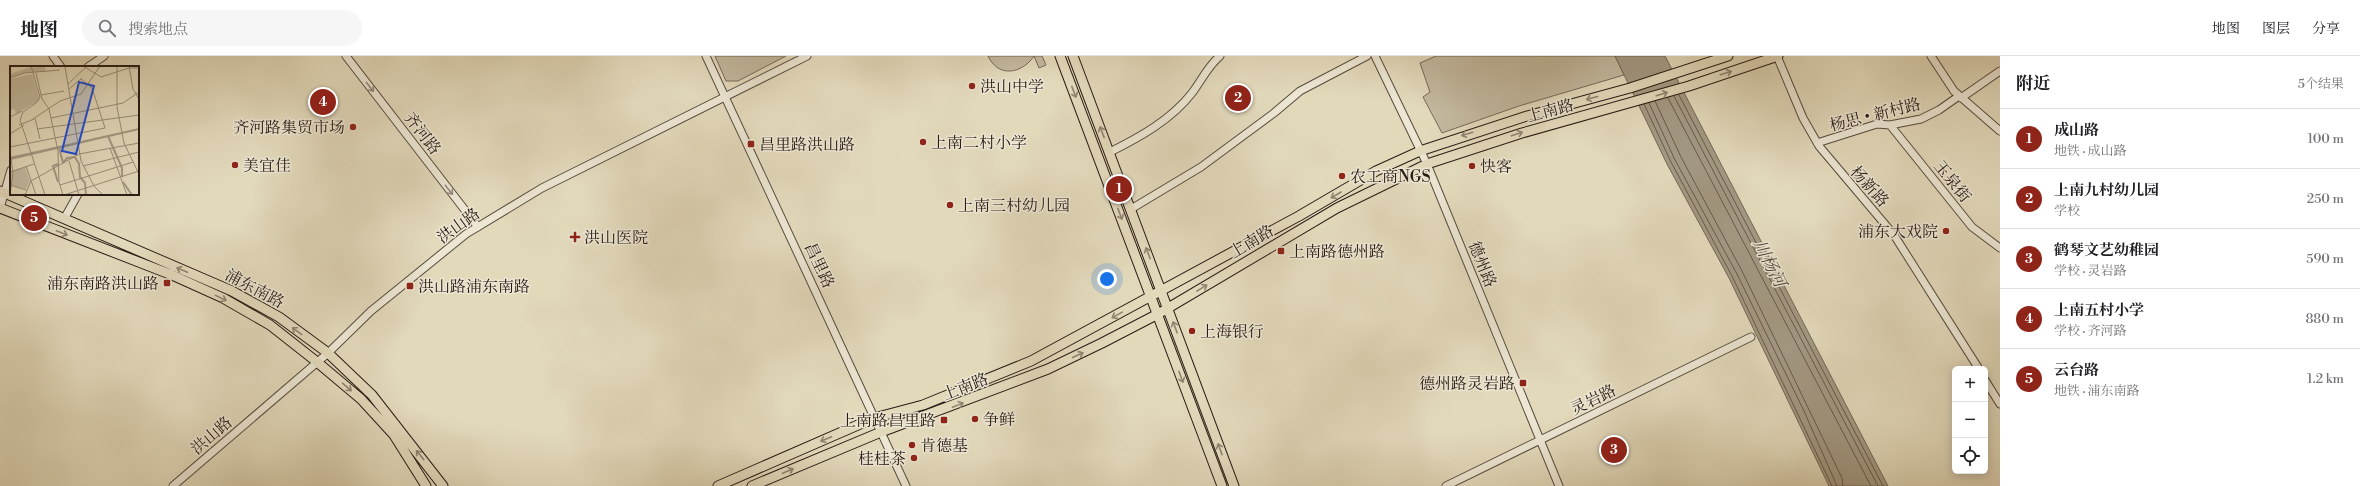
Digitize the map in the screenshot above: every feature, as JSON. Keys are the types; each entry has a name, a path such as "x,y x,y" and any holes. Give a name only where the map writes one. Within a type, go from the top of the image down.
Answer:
{"main road":[{"path":"1060,56 1152,296 1222,486"},
{"path":"1073,56 1162,290 1234,486"},
{"name":"上南路","path":"718,486 874,418 923,405 1031,361 1299,216 1376,171 1420,150 1526,116 1630,88 1728,56"},
{"name":"上南路","path":"752,486 881,432 1048,369 1158,314 1337,208 1427,164 1522,133 1689,86 1777,56"},
{"name":"浦东南路","path":"11,195 232,291 279,318 328,353 372,395 443,486"},
{"name":"浦东南路","path":"0,208 172,275 223,298 270,325 318,362 360,399 394,435 426,486"}],"street":[{"path":"52,56 60,66"},
{"path":"89,66 104,56"},
{"name":"齐河路","path":"346,56 478,226"},
{"name":"昌里路","path":"706,56 867,399 874,418 906,486"},
{"name":"洪山路","path":"173,486 318,362 371,312 478,226 548,185 807,56"},
{"path":"1110,152 1135,140 1171,114 1192,93 1210,64 1220,56"},
{"path":"1131,209 1201,167 1274,113 1300,91 1367,56"},
{"name":"德州路","path":"1374,56 1427,164 1559,486"},
{"name":"杨新路","path":"1777,56 1803,118 1817,143 1898,240 1976,366"},
{"path":"1931,56 1960,97 2000,131"},
{"name":"杨思 • 新村路","path":"1817,143 1877,124 1890,124 1930,115 2000,71"},
{"name":"玉泉街","path":"1890,124 1972,227 2000,248"},
{"path":"0,208 2,191 10,172"},
{"path":"64,218 77,195"},
{"name":"灵岩路","path":"1446,486 1751,337"},
{"path":"1988,385 2000,404"}],"shaded area":[{"path":"715,56 786,56 738,81 726,81"},
{"path":"988,56 1034,56 1023,67 1010,71 998,68 992,63"},
{"path":"1034,56 1042,56 1046,65 1039,68"},
{"path":"1436,56 1615,56 1624,75 1519,106 1442,133 1423,97 1430,92 1420,63"}],"water":[{"name":"川杨河","path":"1615,56 1665,56 1888,486 1829,486 1729,278 1667,164"}],"place":[{"name":"洪山中学","path":"972,86"},
{"name":"上南九村幼儿园","path":"1238,98"},
{"name":"上南五村小学","path":"323,102"},
{"name":"齐河路集贸市场","path":"353,127"},
{"name":"上南二村小学","path":"923,142"},
{"name":"昌里路洪山路","path":"751,144"},
{"name":"美宜佳","path":"235,165"},
{"name":"快客","path":"1472,166"},
{"name":"农工商NGS","path":"1342,176"},
{"name":"成山路","path":"1119,189"},
{"name":"上南三村幼儿园","path":"950,205"},
{"name":"云台路","path":"34,218"},
{"name":"浦东大戏院","path":"1946,231"},
{"name":"洪山医院","path":"575,237"},
{"name":"上南路德州路","path":"1281,251"},
{"name":"浦东南路洪山路","path":"167,283"},
{"name":"洪山路浦东南路","path":"410,286"},
{"name":"上海银行","path":"1192,331"},
{"name":"德州路灵岩路","path":"1523,383"},
{"name":"争鲜","path":"975,419"},
{"name":"上南路昌里路","path":"944,420"},
{"name":"肯德基","path":"912,445"},
{"name":"鹤琴文艺幼稚园","path":"1614,450"},
{"name":"桂桂茶","path":"914,458"}]}
